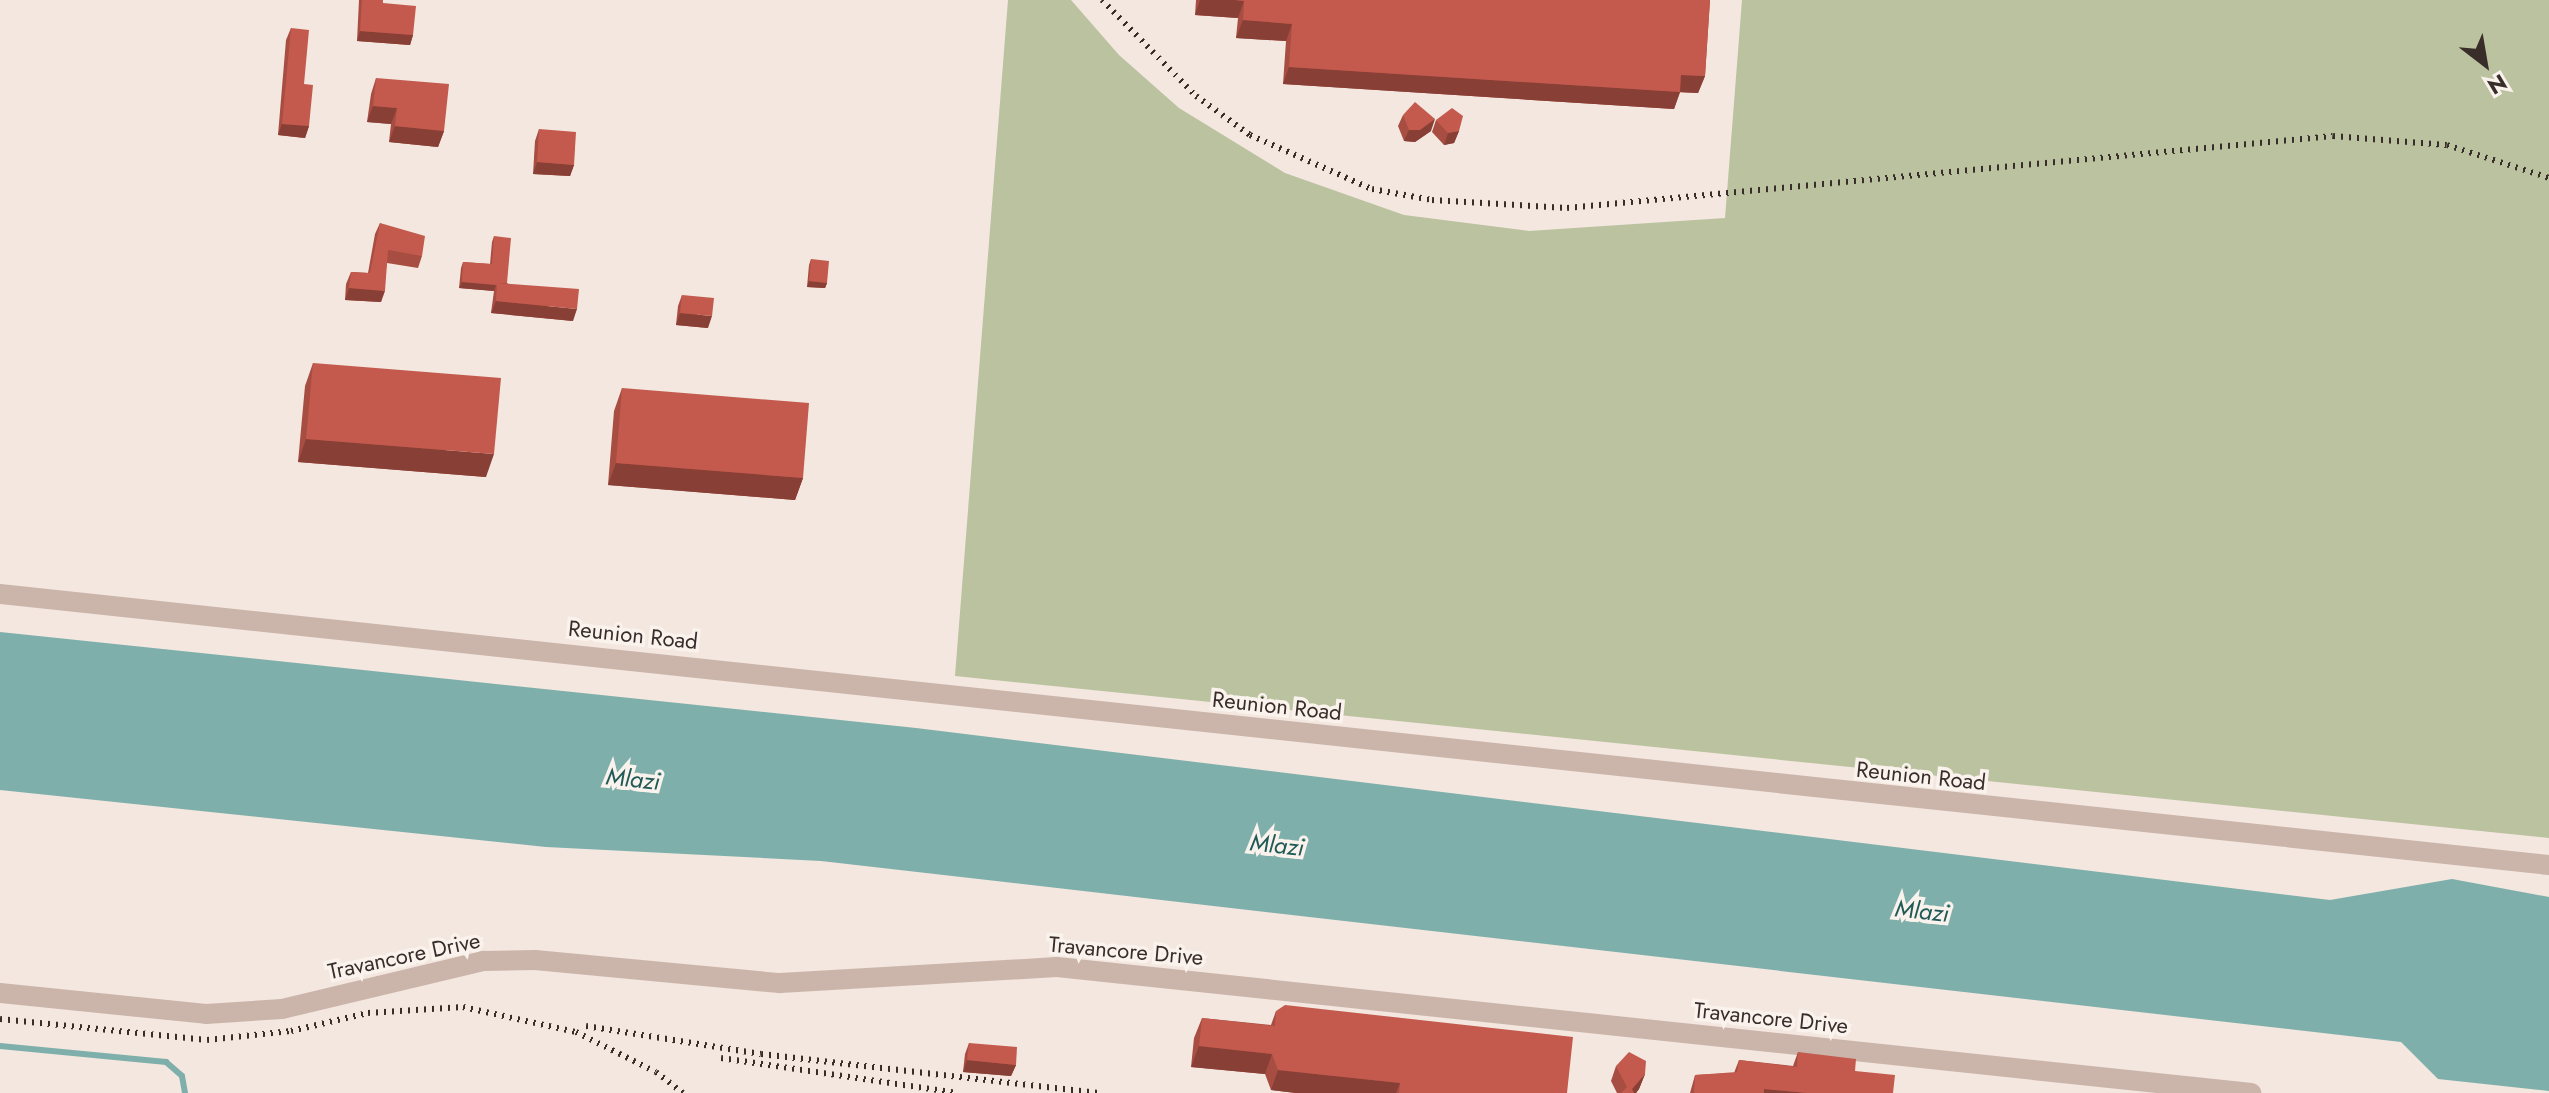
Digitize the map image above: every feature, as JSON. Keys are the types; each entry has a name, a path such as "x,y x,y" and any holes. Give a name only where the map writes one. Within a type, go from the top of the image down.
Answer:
{"street":[{"name":"Reunion Road","path":"0,594 2549,865"},
{"name":"Travancore Drive","path":"0,993 206,1014 282,1009 484,961 535,960 780,983 1057,967 2251,1093"}],"green space":[{"path":"1008,0 1071,0 1119,55 1179,108 1285,173 1404,215 1529,231 1725,218 1742,0 2549,0 2549,838 955,676"}],"water":[{"name":"Mlazi","path":"0,632 916,728 2330,900 2452,879 2549,897 2549,1091 2438,1079 2401,1042 821,861 546,847 0,790"}],"building":[{"path":"362,0 416,6 413,35 360,31"},
{"path":"1235,0 1710,0 1705,76 1681,75 1680,92 1289,67 1292,24 1243,20 1244,1"},
{"path":"291,28 309,30 304,84 313,85 309,126 282,124"},
{"path":"376,78 449,84 444,131 395,126 397,108 373,106"},
{"path":"1415,102 1435,119 1420,130 1409,130 1403,115"},
{"path":"1452,108 1463,116 1459,131 1448,133 1436,120"},
{"path":"539,129 576,132 574,165 537,162"},
{"path":"380,223 425,236 422,256 388,250 385,291 349,288 351,272 370,273"},
{"path":"494,236 511,238 507,283 462,282 463,262 492,264"},
{"path":"811,259 829,261 827,283 809,281"},
{"path":"497,283 579,289 577,309 496,301"},
{"path":"682,295 714,298 712,316 680,313"},
{"path":"313,363 501,378 494,454 306,439"},
{"path":"622,388 809,403 803,478 616,463"},
{"path":"1285,1005 1573,1037 1567,1093 1399,1093 1400,1083 1278,1070 1272,1054 1199,1046 1202,1018 1275,1026 1276,1011"},
{"path":"969,1043 1017,1047 1016,1065 967,1060"},
{"path":"1629,1052 1646,1061 1645,1074 1632,1089 1634,1093 1621,1093 1627,1087 1616,1066"},
{"path":"1798,1052 1856,1059 1855,1071 1895,1075 1893,1093 1807,1093 1764,1089 1764,1093 1694,1093 1695,1075 1737,1072 1739,1060 1797,1067"}],"waterway":[{"path":"0,1046 166,1062 182,1076 185,1093"}],"railway":[{"path":"1102,0 1196,96 1250,135 1372,189 1432,200 1567,208 2333,136 2447,145 2549,178"},
{"path":"0,1019 207,1040 291,1031 368,1013 463,1007 576,1032 656,1072 683,1093"},
{"path":"586,1026 761,1054 1099,1093"},
{"path":"721,1058 957,1093"}]}
